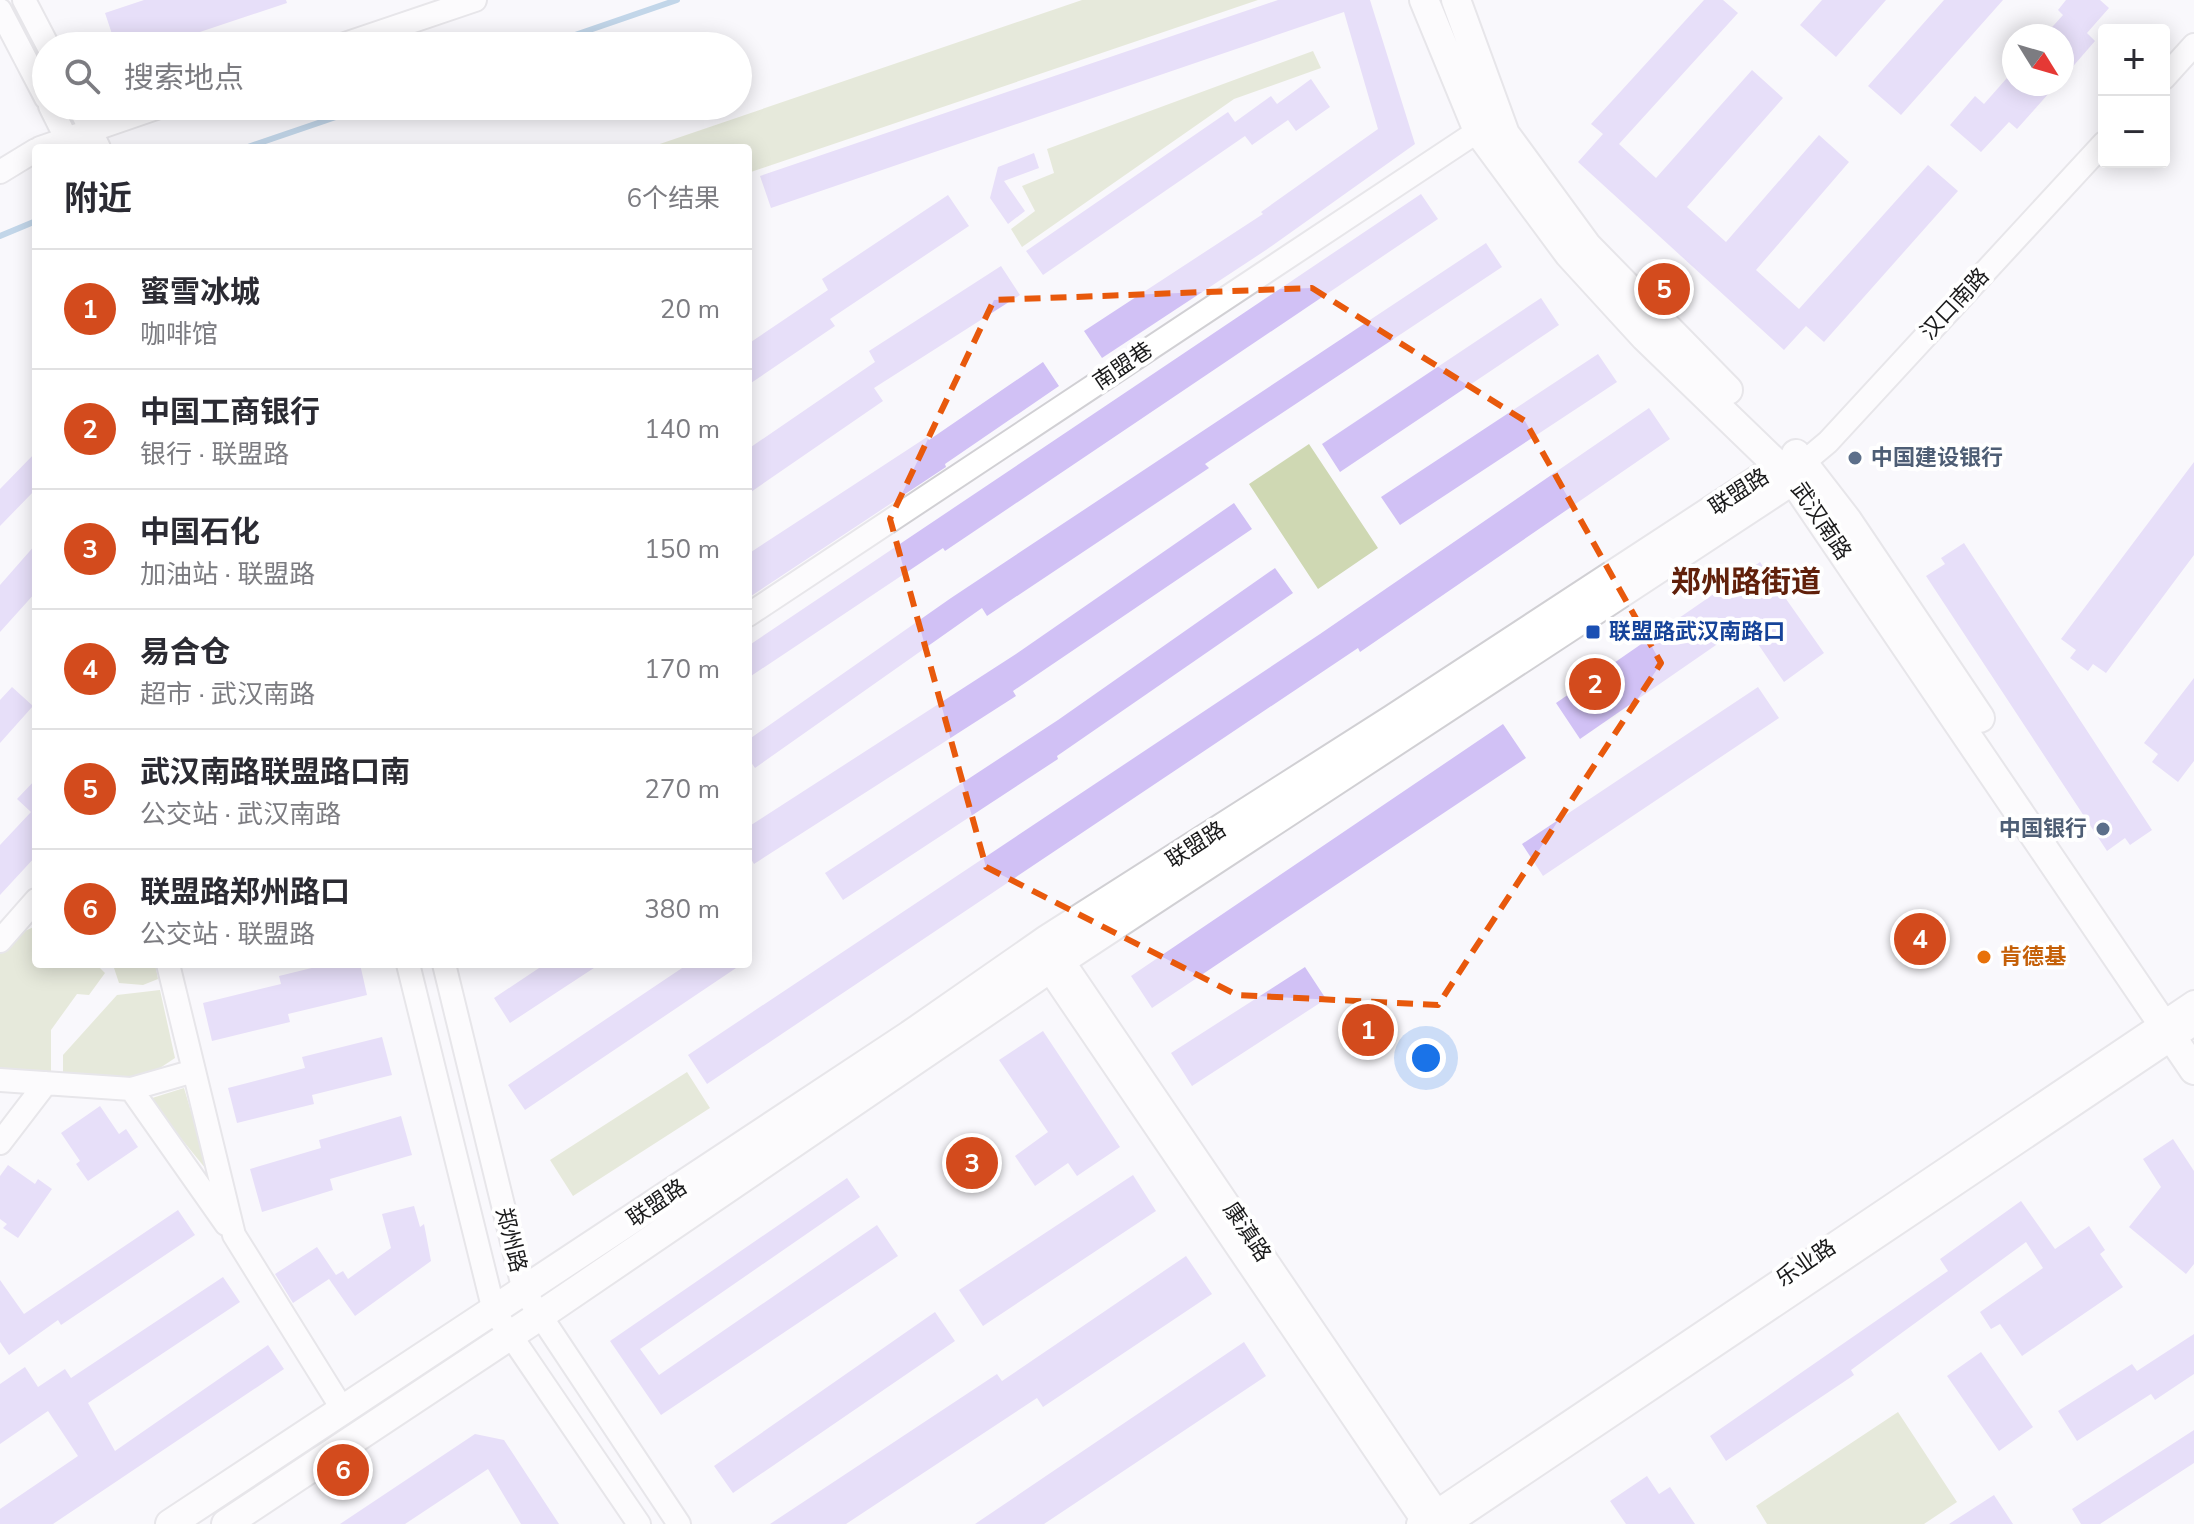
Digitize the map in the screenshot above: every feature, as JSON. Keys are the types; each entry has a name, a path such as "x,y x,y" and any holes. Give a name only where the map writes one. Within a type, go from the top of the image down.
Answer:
{"main road":[{"name":"武汉南路","path":"1424,0 1489,127 1569,254 1645,337 1792,469 2183,1024 2194,1070"},
{"name":"武汉南路","path":"1456,0 1489,127"},
{"name":"联盟路","path":"226,1524 541,1315 1049,955 1393,719 1792,469"},
{"name":"联盟路","path":"170,1524 524,1291 1049,955"}],"street":[{"path":"24,0 41,32"},
{"path":"380,32 475,0"},
{"path":"0,10 32,71"},
{"path":"2170,71 2194,45"},
{"path":"57,120 69,143 95,139 134,120"},
{"path":"86,120 95,139"},
{"name":"南盟巷","path":"752,612 1489,127"},
{"name":"汉口南路","path":"1792,469 1828,442 2098,150"},
{"path":"0,172 32,153"},
{"path":"0,941 32,905"},
{"name":"康滇路","path":"1049,955 1433,1521"},
{"path":"169,968 234,1235"},
{"name":"郑州路","path":"409,968 494,1311 639,1524"},
{"name":"郑州路","path":"445,968 524,1291 679,1524"},
{"name":"乐业路","path":"1433,1521 2183,1024"},
{"path":"0,1080 131,1089 194,1071"},
{"path":"0,1143 46,1083"},
{"path":"131,1089 234,1235 343,1410"}],"highlighted area":[{"path":"1312,288 1525,421 1661,663 1438,1005 1237,995 986,867 890,519 994,300"}],"green space":[{"path":"1082,0 1258,0 752,172 752,144 660,144 730,120 752,120 752,113"},
{"path":"1313,51 1321,68 1234,99 1022,247 1011,229 1035,211 1022,186 1054,173 1047,149"},
{"path":"1309,444 1378,548 1318,589 1249,484"},
{"path":"32,928 32,968 100,968 105,973 89,995 77,994 51,1030 51,1075 0,1071 0,948 9,938"},
{"path":"114,968 156,968 158,979 143,985 119,983"},
{"path":"160,990 175,1058 148,1076 127,1079 63,1077 63,1055 117,995"},
{"path":"687,1072 710,1108 573,1196 550,1160"},
{"path":"184,1088 210,1174 149,1099"},
{"path":"1898,1412 1957,1502 1924,1524 1767,1524 1756,1506"}],"building":[{"path":"144,0 286,0 287,3 200,32 111,32 105,13"},
{"path":"1278,0 1370,0 1415,144 1266,250 1102,358 1084,331 1263,214 1261,212 1378,129 1344,12 771,208 760,176"},
{"path":"1704,0 1723,0 1738,13 1619,144 1656,178 1752,70 1783,98 1687,207 1726,242 1819,135 1849,162 1756,270 1799,309 1928,165 1958,191 1824,342 1806,326 1784,350 1578,162 1603,134 1591,124"},
{"path":"1822,0 1886,0 1836,57 1800,25"},
{"path":"1944,0 2003,0 1901,115 1868,86"},
{"path":"2066,0 2100,0 2109,8 2087,33 2095,41 2074,65 2074,24 2055,24 2063,15 2058,10"},
{"path":"1311,79 1330,107 1296,131 1288,120 1252,145 1245,136 1043,275 1026,251 1228,112 1235,122 1271,96 1277,104"},
{"path":"2002,84 2002,96 2046,96 2017,129 2009,122 1981,152 1950,125 1975,96 1984,104"},
{"path":"1034,153 1039,168 1004,181 1025,211 1008,224 990,198 998,167"},
{"path":"1421,194 1438,219 945,551 943,548 752,675 752,643"},
{"path":"948,195 969,226 830,319 835,326 752,382 752,341 828,290 822,279"},
{"path":"1486,243 1502,267 1205,464 1209,468 987,616 982,608 755,768 752,764 752,737 951,598"},
{"path":"1001,266 1020,295 874,388 883,401 752,491 752,446 875,362 869,351"},
{"path":"1541,298 1559,325 1340,472 1322,444"},
{"path":"1598,354 1617,382 1400,525 1381,497"},
{"path":"1043,362 1059,386 945,464 946,467 752,595 752,551 927,437 929,440"},
{"path":"1649,408 1670,439 1360,652 1358,648 707,1084 688,1055 1320,634"},
{"path":"32,456 32,493 0,526 0,489"},
{"path":"2194,462 2194,555 2106,673 2093,664 2088,671 2070,658 2076,650 2061,639"},
{"path":"1234,503 1252,529 1013,691 1016,696 754,864 752,824 1016,654"},
{"path":"1964,543 2152,830 2130,845 2125,838 2107,851 1926,576 1945,564 1941,558"},
{"path":"32,549 32,596 0,632 0,585"},
{"path":"1760,562 1824,653 1784,682 1745,625 1580,739 1556,703"},
{"path":"1275,568 1293,593 1057,756 1058,759 843,900 825,873 1058,720"},
{"path":"2194,678 2194,761 2178,782 2152,762 2158,754 2144,743"},
{"path":"12,687 32,707 0,743 0,700"},
{"path":"1758,687 1779,718 1543,876 1522,844"},
{"path":"1503,724 1526,758 1152,1008 1131,976"},
{"path":"32,783 32,860 0,895 0,845 31,812 17,799"},
{"path":"1305,967 1326,999 1192,1086 1171,1053"},
{"path":"312,968 361,968 367,995 288,1014 290,1022 212,1041 203,1003 281,984 279,976"},
{"path":"539,968 594,968 510,1023 494,998"},
{"path":"682,968 736,968 525,1110 508,1085"},
{"path":"1043,1031 1120,1147 1077,1176 1068,1163 1035,1186 1015,1156 1048,1132 999,1060"},
{"path":"382,1037 392,1075 312,1095 314,1104 237,1123 228,1088 305,1068 302,1057"},
{"path":"100,1106 119,1134 126,1129 138,1147 88,1181 76,1164 80,1161 61,1133"},
{"path":"401,1116 412,1155 330,1179 333,1190 262,1212 250,1169 321,1148 319,1140"},
{"path":"2173,1139 2194,1171 2194,1264 2186,1274 2129,1227 2161,1187 2143,1159"},
{"path":"8,1165 35,1184 38,1179 52,1189 18,1238 3,1228 7,1224 0,1219 0,1176"},
{"path":"1133,1175 1156,1211 983,1326 959,1290"},
{"path":"847,1178 860,1197 640,1349 659,1375 877,1225 898,1256 661,1415 610,1341"},
{"path":"2021,1201 2055,1249 2089,1226 2105,1250 2100,1254 2123,1287 2022,1356 2000,1324 1991,1329 1980,1312 2043,1268 2026,1242 1851,1370 1854,1375 1726,1461 1710,1436 1948,1271 1940,1259"},
{"path":"414,1206 420,1227 424,1224 431,1261 355,1316 329,1279 293,1303 275,1274 317,1247 336,1275 343,1271 348,1279 391,1248 382,1214"},
{"path":"178,1210 195,1235 61,1325 58,1320 9,1355 0,1342 0,1280 24,1314"},
{"path":"1186,1256 1212,1294 1043,1407 1037,1398 846,1524 770,1524 997,1374 1002,1381"},
{"path":"223,1277 240,1302 88,1403 115,1451 268,1345 284,1369 53,1524 0,1524 0,1509 78,1456 48,1411 0,1444 0,1384 25,1367 38,1387 65,1369 71,1378"},
{"path":"935,1312 955,1341 733,1493 714,1466"},
{"path":"2194,1334 2194,1374 2155,1400 2151,1394 2077,1441 2058,1411 2132,1364 2137,1371"},
{"path":"1244,1342 1266,1376 1044,1524 975,1524"},
{"path":"1981,1352 2033,1427 1999,1451 1947,1376"},
{"path":"2194,1430 2194,1463 2100,1524 2081,1524 2072,1509"},
{"path":"475,1434 504,1440 559,1524 521,1524 488,1469 405,1524 340,1524"},
{"path":"1647,1476 1659,1494 1670,1487 1695,1524 1626,1524 1610,1501"},
{"path":"1994,1495 2013,1524 1949,1524"}],"waterway":[{"path":"584,32 677,0"},
{"path":"257,144 327,120"},
{"path":"0,236 32,223"}],"place":[{"name":"武汉南路联盟路口南","path":"1664,289"},
{"name":"中国建设银行","path":"1855,458"},
{"name":"联盟路武汉南路口","path":"1593,632"},
{"name":"中国工商银行","path":"1595,684"},
{"name":"中国银行","path":"2103,829"},
{"name":"易合仓","path":"1920,939"},
{"name":"肯德基","path":"1984,957"},
{"name":"蜜雪冰城","path":"1368,1030"},
{"name":"中国石化","path":"972,1163"},
{"name":"联盟路郑州路口","path":"343,1470"}],"district":[{"name":"郑州路街道","path":"1746,582"}]}
